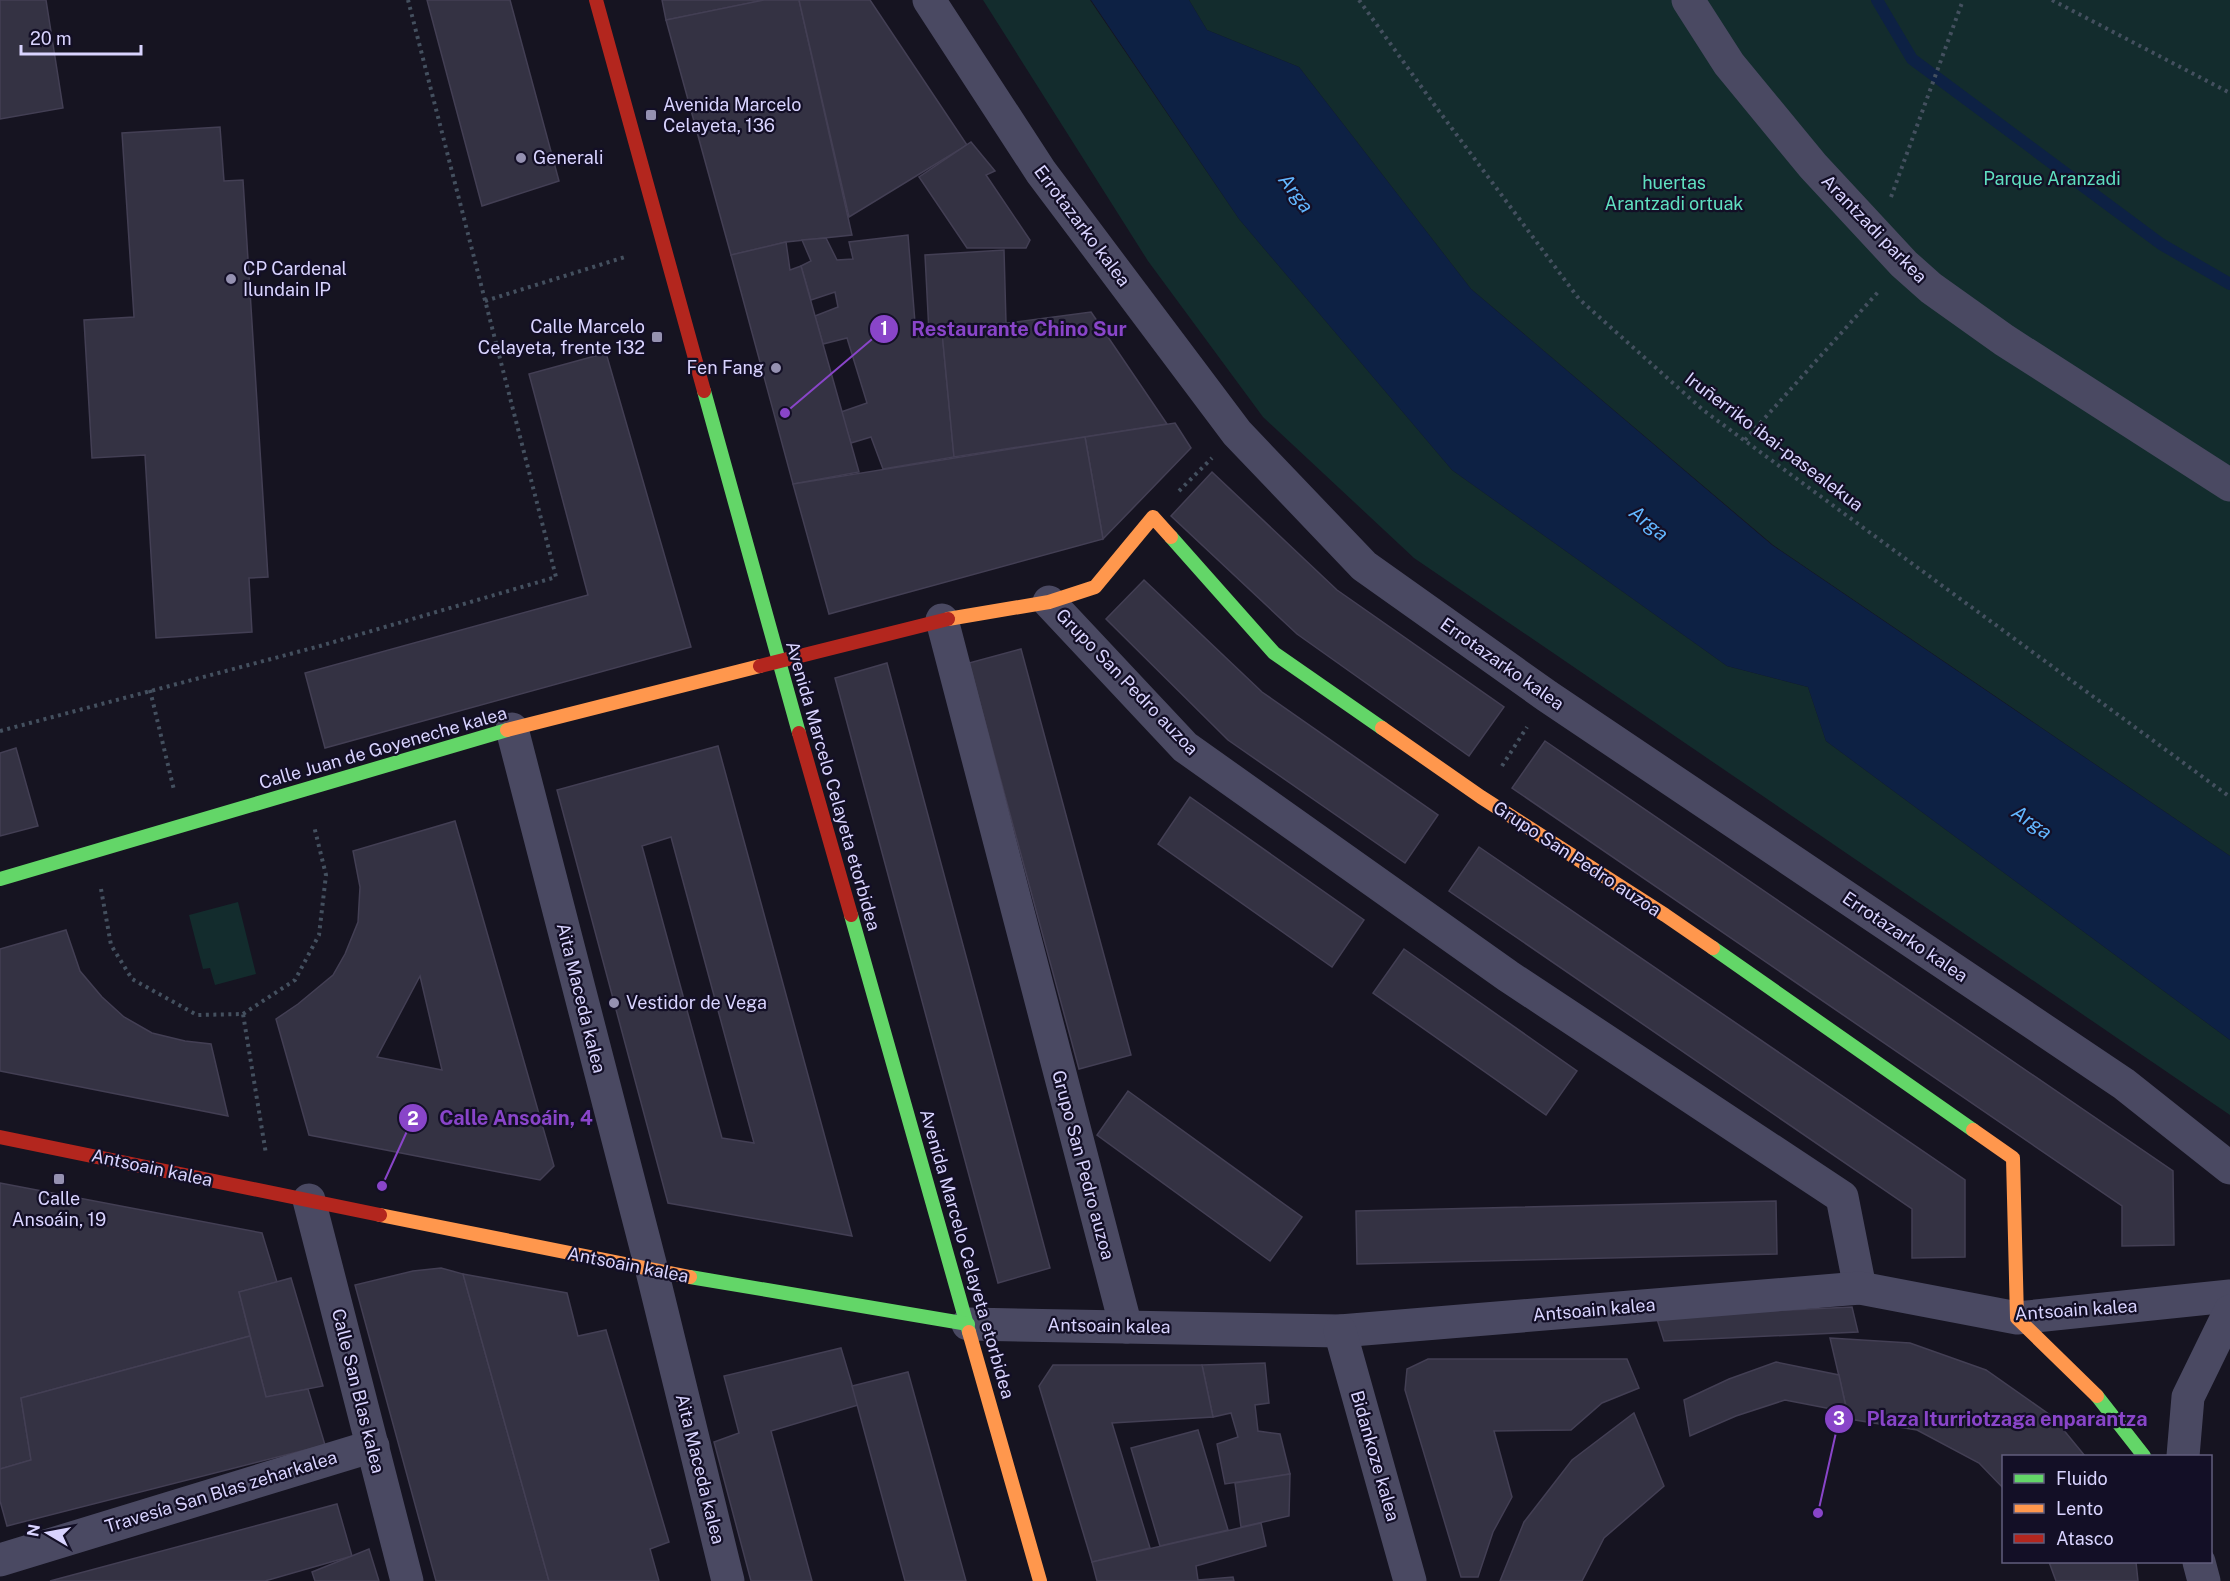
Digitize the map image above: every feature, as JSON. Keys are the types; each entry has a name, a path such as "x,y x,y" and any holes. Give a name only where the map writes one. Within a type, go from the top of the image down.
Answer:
{"street":[{"name":"Avenida Marcelo Celayeta etorbidea","path":"596,0 778,661 1040,1581"},
{"name":"Errotazarko kalea","path":"928,0 1041,172 1237,433 1364,566 1547,696 2124,1084 2230,1168"},
{"name":"Arantzadi parkea","path":"1688,0 1729,64 1813,166 1904,264 1931,288 2004,340 2230,485"},
{"name":"Grupo San Pedro auzoa","path":"778,661 942,620 1049,602 1095,587 1153,517 1274,653 1481,797 1665,915 2013,1158 2017,1318"},
{"name":"Grupo San Pedro auzoa","path":"1049,602 1185,747 1508,976 1842,1197 1860,1288"},
{"name":"Grupo San Pedro auzoa","path":"942,620 1125,1327"},
{"name":"Calle Juan de Goyeneche kalea","path":"0,879 512,729 778,661"},
{"name":"Aita Maceda kalea","path":"512,729 652,1271 728,1581"},
{"name":"Antsoain kalea","path":"0,1137 652,1271 968,1324 1340,1331 1860,1288 2017,1318 2230,1296"},
{"name":"Calle San Blas kalea","path":"309,1200 408,1581"},
{"path":"2183,1455 2188,1396 2230,1311"},
{"path":"2017,1318 2099,1398 2143,1455"},
{"name":"Bidankoze kalea","path":"1340,1331 1410,1581"},
{"name":"Travesía San Blas zeharkalea","path":"0,1560 373,1446"},
{"path":"2199,1563 2204,1581"}],"path":[{"path":"0,731 320,646 556,577 408,0"},
{"name":"Iruñerriko ibai-pasealekua","path":"1359,0 1433,104 1579,299 1703,410 2230,797"},
{"path":"1896,185 1963,0"},
{"path":"2052,0 2230,93"},
{"path":"485,301 664,245"},
{"path":"1746,441 1904,264"},
{"path":"1153,517 1237,433"},
{"path":"150,690 183,826"},
{"path":"1481,797 1547,696"},
{"path":"94,852 111,945 132,979 196,1016 243,1014 295,980 319,935 326,875 305,790"},
{"path":"243,1014 273,1193"}],"green space":[{"path":"983,0 1090,0 1239,219 1452,470 1727,666 1808,687 1826,741 2230,1040 2230,1115 1414,558 1263,417 1148,261"},
{"path":"1189,0 2230,0 2230,856 1773,545 1471,289 1299,67 1207,30"},
{"path":"238,902 256,974 215,985 210,968 203,969 189,915"}],"water":[{"name":"Arga","path":"1091,0 1189,0 1207,30 1299,67 1471,289 1772,545 2230,856 2230,1040 1826,741 1808,687 1727,666 1452,470 1239,219"}],"building":[{"path":"0,0 46,0 63,108 0,119"},
{"path":"427,0 510,0 559,181 482,206"},
{"path":"662,0 760,0 760,1 666,20"},
{"path":"764,0 799,0 852,235 786,242 731,255 666,20"},
{"path":"799,0 870,0 967,145 849,217"},
{"path":"220,127 224,181 243,180 268,577 249,578 252,632 156,638 145,455 92,458 84,320 134,317 122,133"},
{"path":"971,142 995,171 986,175 1030,240 1026,248 967,248 919,177"},
{"path":"908,235 916,335 942,332 954,457 883,469 871,437 851,443 841,412 867,403 847,338 823,344 815,316 838,307 835,292 811,300 801,266 811,261 802,240 826,238 837,260 853,259 849,242"},
{"path":"786,242 790,270 801,266 859,472 793,484 731,255"},
{"path":"1004,250 1006,323 929,333 925,255"},
{"path":"1091,312 1167,424 954,457 942,332"},
{"path":"606,353 691,647 325,748 305,673 588,595 529,374"},
{"path":"1175,423 1191,448 1103,539 1085,437"},
{"path":"1085,437 1103,539 829,614 793,484"},
{"path":"1212,472 1337,590 1504,707 1469,756 1297,634 1171,516"},
{"path":"1144,580 1262,692 1438,815 1405,863 1228,740 1106,619"},
{"path":"1021,649 1131,1055 1079,1069 969,663"},
{"path":"887,663 1050,1268 998,1283 835,678"},
{"path":"1545,741 2173,1171 2174,1245 2122,1246 2122,1206 1512,788"},
{"path":"718,746 852,1236 668,1203 557,790","holes":["671,837 754,1143 722,1138 642,846"]},
{"path":"16,748 38,826 0,836 0,753"},
{"path":"1190,797 1364,920 1332,967 1158,844"},
{"path":"455,821 554,1166 540,1180 309,1135 276,1019 333,975 345,954 358,922 360,887 353,851","holes":["420,976 442,1070 377,1057"]},
{"path":"1479,847 1965,1180 1965,1257 1912,1258 1912,1209 1449,891"},
{"path":"66,930 80,971 102,997 124,1017 152,1033 185,1041 211,1044 228,1116 0,1071 0,949"},
{"path":"1404,949 1577,1071 1546,1115 1373,993"},
{"path":"1128,1091 1302,1217 1270,1261 1097,1135"},
{"path":"0,1183 262,1233 277,1282 239,1292 250,1336 21,1398 31,1460 0,1469"},
{"path":"1776,1201 1777,1254 1357,1264 1356,1211"},
{"path":"441,1268 463,1274 549,1581 436,1581 355,1285 413,1271"},
{"path":"463,1274 567,1293 578,1336 606,1330 669,1542 650,1549 659,1581 549,1581"},
{"path":"291,1278 323,1386 266,1397 239,1292"},
{"path":"1852,1307 1858,1332 1664,1341 1656,1316"},
{"path":"250,1336 266,1397 308,1389 325,1445 7,1526 0,1501 0,1469 31,1460 21,1398"},
{"path":"1830,1338 1910,1343 1986,1370 2053,1417 2084,1455 2002,1455 2002,1487 1979,1463 1917,1430 1849,1419"},
{"path":"841,1348 858,1405 771,1431 812,1581 751,1581 714,1442 739,1433 724,1376"},
{"path":"1428,1359 1627,1359 1639,1388 1602,1403 1571,1430 1494,1431 1512,1497 1493,1532 1478,1577 1461,1577 1405,1390 1407,1369"},
{"path":"1776,1362 1839,1375 1847,1412 1785,1400 1736,1416 1690,1436 1684,1400 1729,1379"},
{"path":"1265,1363 1269,1403 1255,1405 1258,1431 1280,1434 1290,1474 1225,1484 1217,1444 1238,1437 1231,1413 1213,1417 1202,1365"},
{"path":"1053,1365 1202,1365 1213,1417 1112,1423 1150,1548 1092,1562 1039,1386"},
{"path":"908,1372 966,1581 905,1581 852,1386"},
{"path":"1634,1413 1664,1486 1604,1538 1582,1581 1500,1581 1524,1522 1572,1460"},
{"path":"1198,1430 1228,1530 1160,1546 1131,1448"},
{"path":"1290,1474 1289,1516 1241,1527 1235,1483"},
{"path":"337,1504 352,1556 265,1581 50,1581"},
{"path":"1261,1523 1266,1546 1196,1566 1198,1580 1233,1577 1234,1581 1097,1581 1092,1562"},
{"path":"369,1549 379,1581 315,1581 312,1572"},
{"path":"2049,1563 2136,1563 2138,1581 2056,1581"}],"waterway":[{"path":"1877,0 1912,59 2161,244 2230,284"}],"traffic: fast":[{"path":"704,391 799,733"},
{"path":"1171,537 1274,653 1382,728"},
{"path":"0,879 507,730"},
{"path":"851,915 969,1332"},
{"path":"1713,948 1973,1130"},
{"path":"690,1277 968,1324"},
{"path":"2097,1396 2143,1455"}],"traffic: slow":[{"path":"948,619 1049,602 1095,587 1153,517 1171,537"},
{"path":"507,730 760,666"},
{"path":"1382,728 1481,797 1713,948"},
{"path":"1973,1130 2013,1158 2017,1318 2097,1396"},
{"path":"380,1215 690,1277"},
{"path":"969,1332 1040,1581"}],"traffic: jam":[{"path":"596,0 704,391"},
{"path":"760,666 948,619"},
{"path":"799,733 851,915"},
{"path":"0,1137 380,1215"}],"place":[{"name":"Avenida Marcelo Celayeta, 136","path":"651,115"},
{"name":"Generali","path":"521,158"},
{"name":"CP Cardenal Ilundain IP","path":"231,279"},
{"name":"Calle Marcelo Celayeta, frente 132","path":"657,337"},
{"name":"Fen Fang","path":"776,368"},
{"name":"Restaurante Chino Sur","path":"785,413"},
{"name":"Vestidor de Vega","path":"614,1003"},
{"name":"Calle Ansoáin, 19","path":"59,1179"},
{"name":"Calle Ansoáin, 4","path":"382,1186"},
{"name":"Plaza Iturriotzaga enparantza","path":"1818,1513"}],"park label":[{"name":"Parque Aranzadi","path":"2052,179"},
{"name":"huertas Arantzadi ortuak","path":"1674,193"}]}
